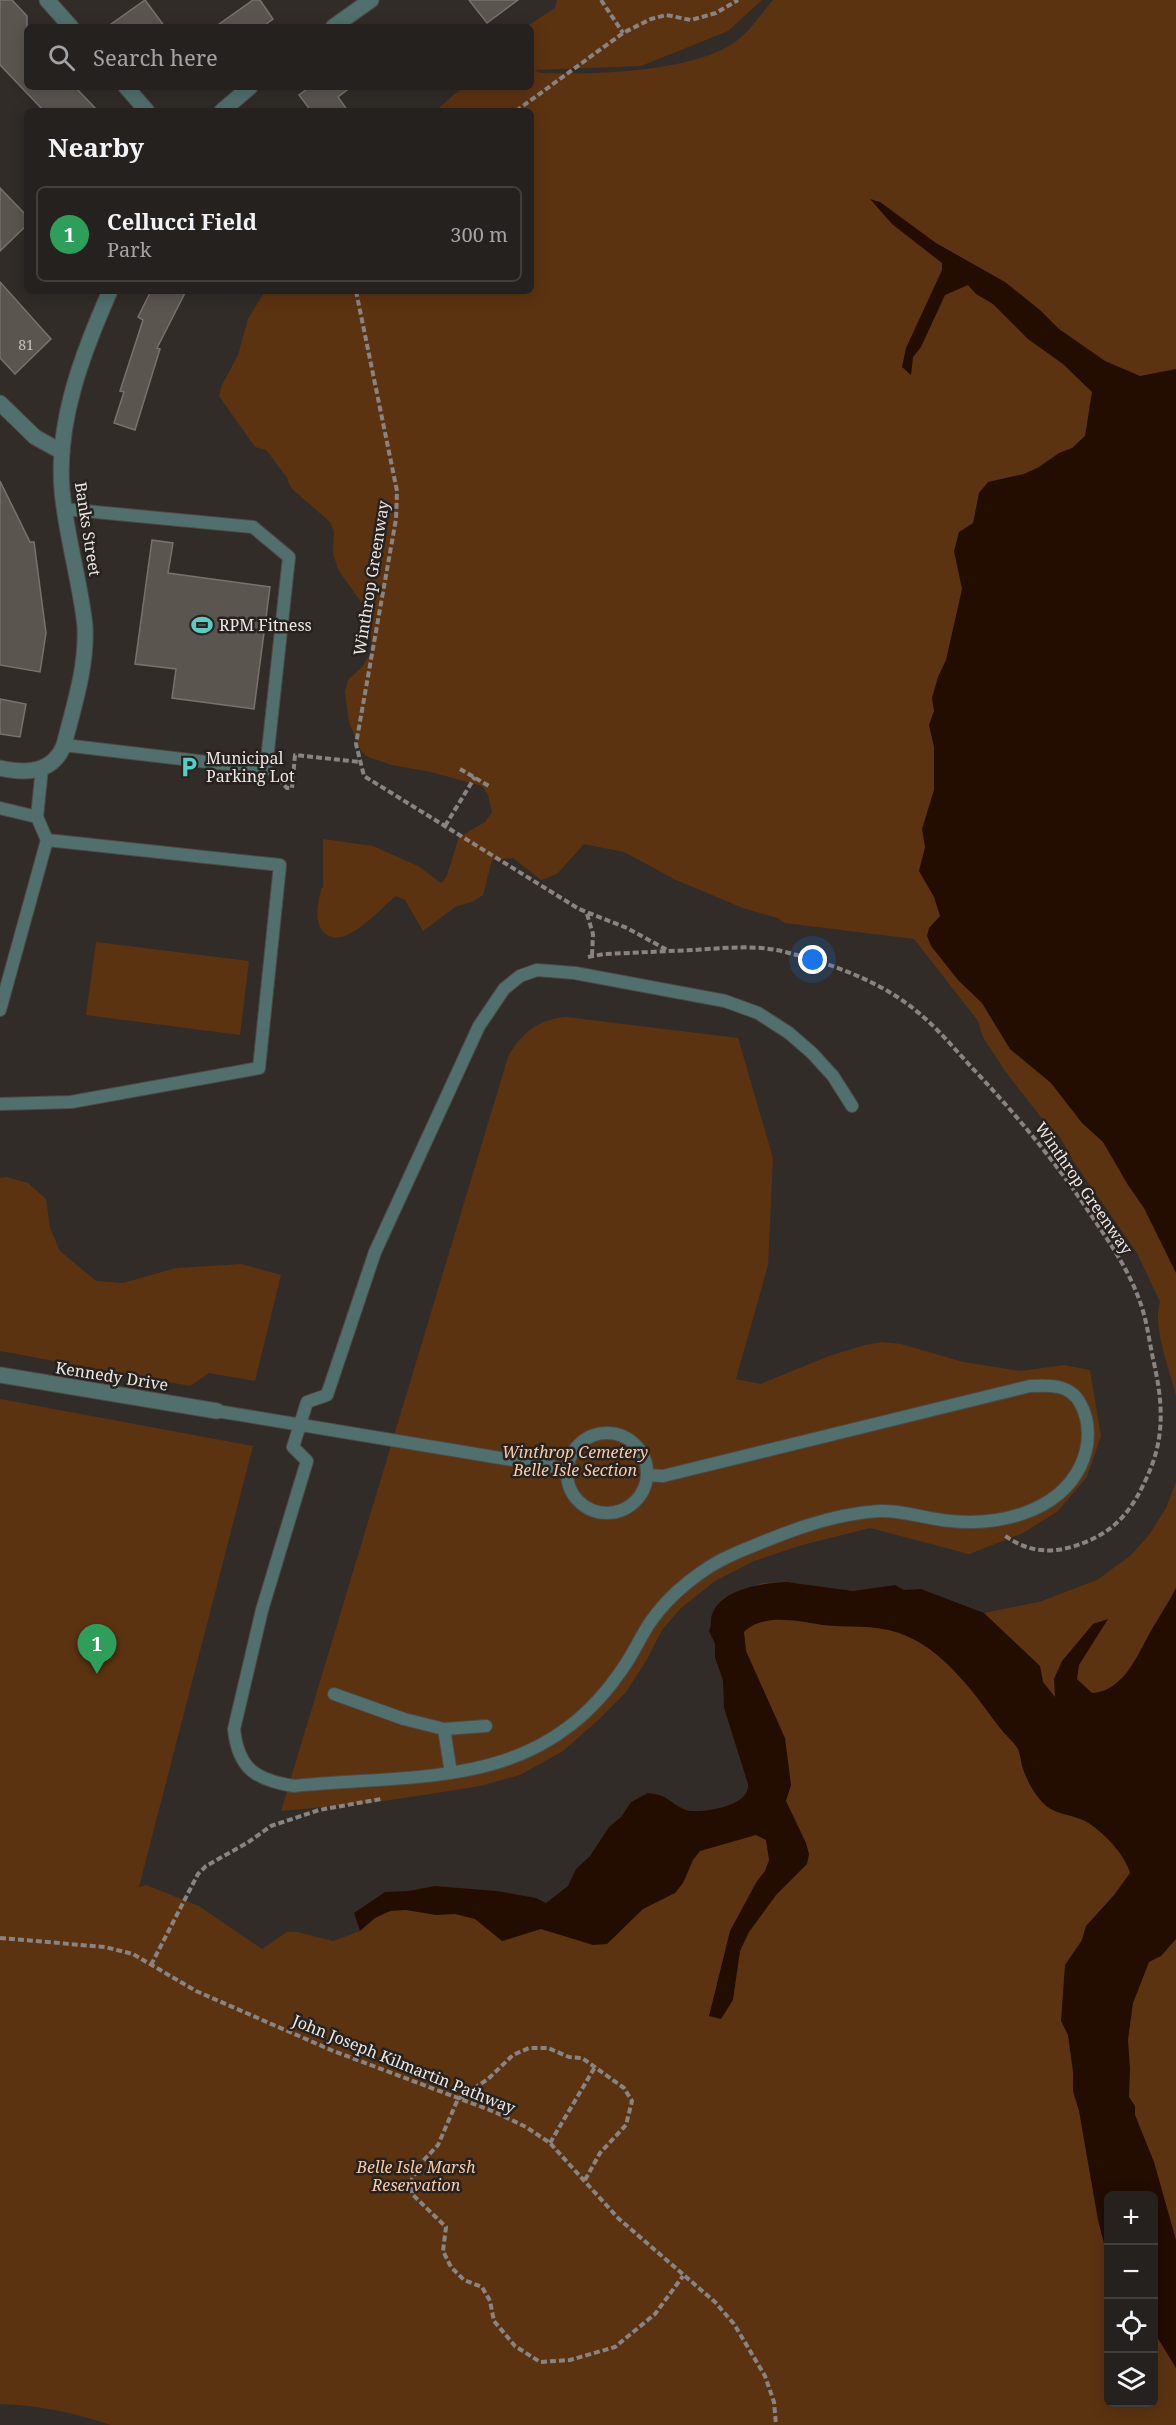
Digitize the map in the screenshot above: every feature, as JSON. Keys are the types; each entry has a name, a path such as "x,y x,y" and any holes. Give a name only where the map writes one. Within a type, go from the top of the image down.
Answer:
{"street":[{"path":"47,0 68,24"},
{"path":"337,24 371,0"},
{"path":"129,90 144,108"},
{"path":"226,108 246,90"},
{"name":"Banks Street","path":"42,768 57,758 64,745 82,672 86,643 83,610 64,509 62,452 80,367 109,294"},
{"path":"0,403 24,428 46,445 62,452"},
{"path":"0,768 21,771 42,768"},
{"name":"Kennedy Drive","path":"0,1375 217,1411"}],"lane":[{"path":"64,509 253,527 288,557 267,769 64,745"},
{"path":"0,1010 47,840 37,817 42,768"},
{"path":"0,808 37,817"},
{"path":"0,1104 71,1102 259,1068 280,864 47,840"},
{"path":"647,1475 663,1476 1030,1386 1054,1385 1072,1392 1081,1403 1088,1424 1088,1442 1077,1472 1068,1486 1035,1509 993,1522 948,1521 880,1511 816,1521 712,1564 666,1603 650,1622 623,1668 602,1695 571,1725 519,1756 494,1766 451,1773 294,1786 269,1782 242,1761 236,1747 234,1729 262,1610 307,1461 293,1447 307,1402 327,1395 379,1244 488,1012 504,989 529,972 548,970 725,1001 758,1013 789,1033 833,1076 852,1106"},
{"path":"217,1411 567,1469"},
{"path":"610,1433 622,1436 637,1446 646,1462 647,1475 645,1487 633,1503 617,1512 604,1513 592,1510 572,1493 567,1469 574,1451 587,1438 610,1433"},
{"path":"334,1694 404,1719 444,1728 486,1726"},
{"path":"444,1728 451,1773"}],"path":[{"path":"601,0 623,33"},
{"path":"520,108 614,39 651,19 666,15 691,20 716,13 738,0"},
{"name":"Winthrop Greenway","path":"357,294 397,491 396,519 356,744 360,762"},
{"path":"292,788 295,755 360,762 364,776 587,914 627,928 670,951"},
{"path":"460,769 489,786"},
{"path":"445,826 475,777"},
{"path":"575,973 580,960 592,956 593,934 587,914"},
{"name":"Winthrop Greenway","path":"592,956 761,947 788,952 829,965 862,979 911,1007 938,1030 1050,1154 1113,1247 1143,1311 1158,1381 1161,1437 1153,1465 1138,1498 1122,1520 1106,1533 1070,1549 1048,1552 1023,1547 1002,1534 993,1522"},
{"path":"151,1965 198,1874 206,1866 247,1843 271,1826 319,1810 386,1798"},
{"name":"John Joseph Kilmartin Pathway","path":"0,1938 105,1947 134,1954 174,1979 331,2050 495,2112 526,2127 550,2143 618,2218 715,2302 735,2324 765,2376 774,2402 776,2425"},
{"path":"585,2180 600,2153 626,2125 632,2100 624,2088 582,2058 569,2057 548,2048 529,2049 513,2055 488,2079 458,2099 438,2145 422,2162 412,2180 412,2194 446,2227 443,2251 451,2267 464,2280 482,2287 490,2301 494,2321 515,2346 540,2362 570,2360 615,2347 655,2314 683,2276"},
{"path":"550,2143 596,2067"}],"green space":[{"path":"557,0 762,0 728,31 641,66 534,70 534,24 531,24 555,8"},
{"path":"773,0 1176,0 1176,1396 1160,1336 1158,1312 1160,1302 1137,1253 1074,1162 1060,1137 1040,1116 1005,1071 983,1037 978,1021 914,939 785,923 676,880 624,852 584,844 557,874 541,880 513,858 492,860 483,895 474,901 455,907 423,931 405,900 396,896 348,935 337,938 328,936 320,927 317,913 323,886 323,839 373,846 418,866 441,883 446,878 459,837 485,822 492,812 488,795 482,786 431,772 392,765 368,757 361,751 349,722 345,692 348,680 362,667 372,651 364,606 339,571 333,554 334,532 330,522 291,488 286,476 266,450 255,447 219,396 222,385 238,355 248,319 263,294 534,294 534,108 438,108 460,90 534,90 534,70 541,73 612,72 640,70 691,61 732,44 749,29"},
{"path":"96,942 249,961 240,1035 86,1015"},
{"name":"Winthrop Cemetery Belle Isle Section","path":"566,1017 738,1038 773,1158 768,1265 736,1379 760,1384 829,1356 882,1342 901,1344 963,1362 1020,1371 1064,1365 1090,1370 1101,1436 1087,1477 1058,1511 1023,1533 969,1554 870,1528 802,1545 754,1561 715,1581 681,1608 662,1630 626,1692 597,1721 563,1751 520,1775 480,1786 377,1802 281,1811 508,1057 525,1034 539,1024"},
{"path":"7,1177 28,1183 46,1199 50,1228 60,1251 96,1281 123,1283 176,1268 242,1264 281,1275 255,1381 209,1373 190,1386 0,1351 0,1178"},
{"name":"Belle Isle Marsh Reservation","path":"0,1399 253,1446 139,1887 146,1885 199,1906 262,1949 287,1932 297,1932 333,1941 360,1931 354,1913 385,1892 435,1886 497,1891 536,1898 546,1903 568,1886 576,1869 590,1856 609,1827 621,1817 631,1802 648,1793 657,1794 679,1807 698,1811 717,1809 742,1798 747,1792 748,1784 724,1708 723,1680 715,1658 715,1644 709,1631 712,1624 712,1613 723,1600 762,1583 787,1582 853,1591 895,1585 904,1590 921,1589 984,1613 1039,1602 1097,1580 1130,1556 1149,1535 1166,1508 1176,1482 1176,2425 111,2425 56,2410 0,2404"}],"shaded area":[{"path":"870,199 880,202 936,243 1005,282 1040,310 1059,329 1105,361 1140,376 1176,369 1176,1273 1144,1208 1103,1142 1082,1123 1051,1083 1010,1049 982,1003 958,980 931,946 927,936 929,928 940,916 934,897 919,871 925,847 922,829 934,790 934,747 929,725 934,711 932,698 946,660 962,589 954,551 959,532 973,523 979,493 988,482 1024,474 1039,467 1059,453 1072,448 1085,436 1092,392 1063,364 1028,339 993,304 976,294 968,285 945,295 921,347 913,357 911,375 902,367 906,348 942,270 942,263 892,224"},
{"path":"787,1582 853,1591 895,1585 904,1590 921,1589 984,1613 1040,1666 1043,1682 1055,1697 1054,1679 1062,1661 1093,1624 1108,1619 1079,1665 1077,1679 1092,1693 1113,1686 1122,1678 1136,1659 1176,1588 1176,1939 1161,1956 1149,1962 1133,2003 1128,2040 1129,2097 1135,2106 1135,2115 1154,2162 1176,2240 1176,2368 1158,2339 1158,2191 1104,2191 1104,2243 1079,2111 1073,2091 1068,2035 1061,2021 1065,1965 1082,1940 1086,1926 1130,1873 1118,1850 1097,1829 1083,1820 1051,1809 1042,1802 1028,1780 1016,1746 956,1673 930,1649 915,1640 880,1628 831,1626 791,1620 761,1622 744,1632 746,1651 785,1738 791,1785 786,1801 809,1854 807,1864 776,1895 749,1932 740,1951 733,2000 721,2019 709,2016 730,1931 769,1860 766,1840 756,1835 700,1851 675,1893 643,1909 607,1944 593,1945 541,1929 502,1941 475,1919 455,1914 436,1915 406,1910 390,1911 375,1918 360,1931 354,1913 385,1892 435,1886 497,1891 536,1898 546,1903 568,1886 576,1869 590,1856 609,1827 621,1817 631,1802 648,1793 660,1795 683,1809 691,1811 717,1809 742,1798 747,1792 748,1784 724,1708 723,1680 715,1658 715,1644 709,1631 713,1612 726,1597 745,1588"}],"building":[{"path":"0,0 12,0 27,16 27,24 24,24 24,90 78,90 95,108 41,108 0,65"},
{"path":"145,0 163,24 111,24"},
{"path":"253,0 260,0 273,19 266,24 219,24"},
{"path":"469,0 518,0 487,23"},
{"path":"306,90 347,90 338,97 346,108 309,108 299,95"},
{"path":"0,188 24,213 24,228 0,251"},
{"path":"0,282 51,339 15,374 0,358"},
{"path":"150,294 184,294 157,348 160,349 135,430 114,423 124,392 120,391 143,320 138,317"},
{"path":"0,481 30,542 34,542 46,633 40,672 0,665"},
{"path":"152,540 173,543 168,573 270,587 254,709 172,698 176,669 135,664"},
{"path":"0,699 26,704 20,737 0,734"}],"place":[{"name":"RPM Fitness","path":"202,625"},
{"name":"Municipal Parking Lot","path":"189,767"},
{"name":"Cellucci Field","path":"97,1674"}]}
